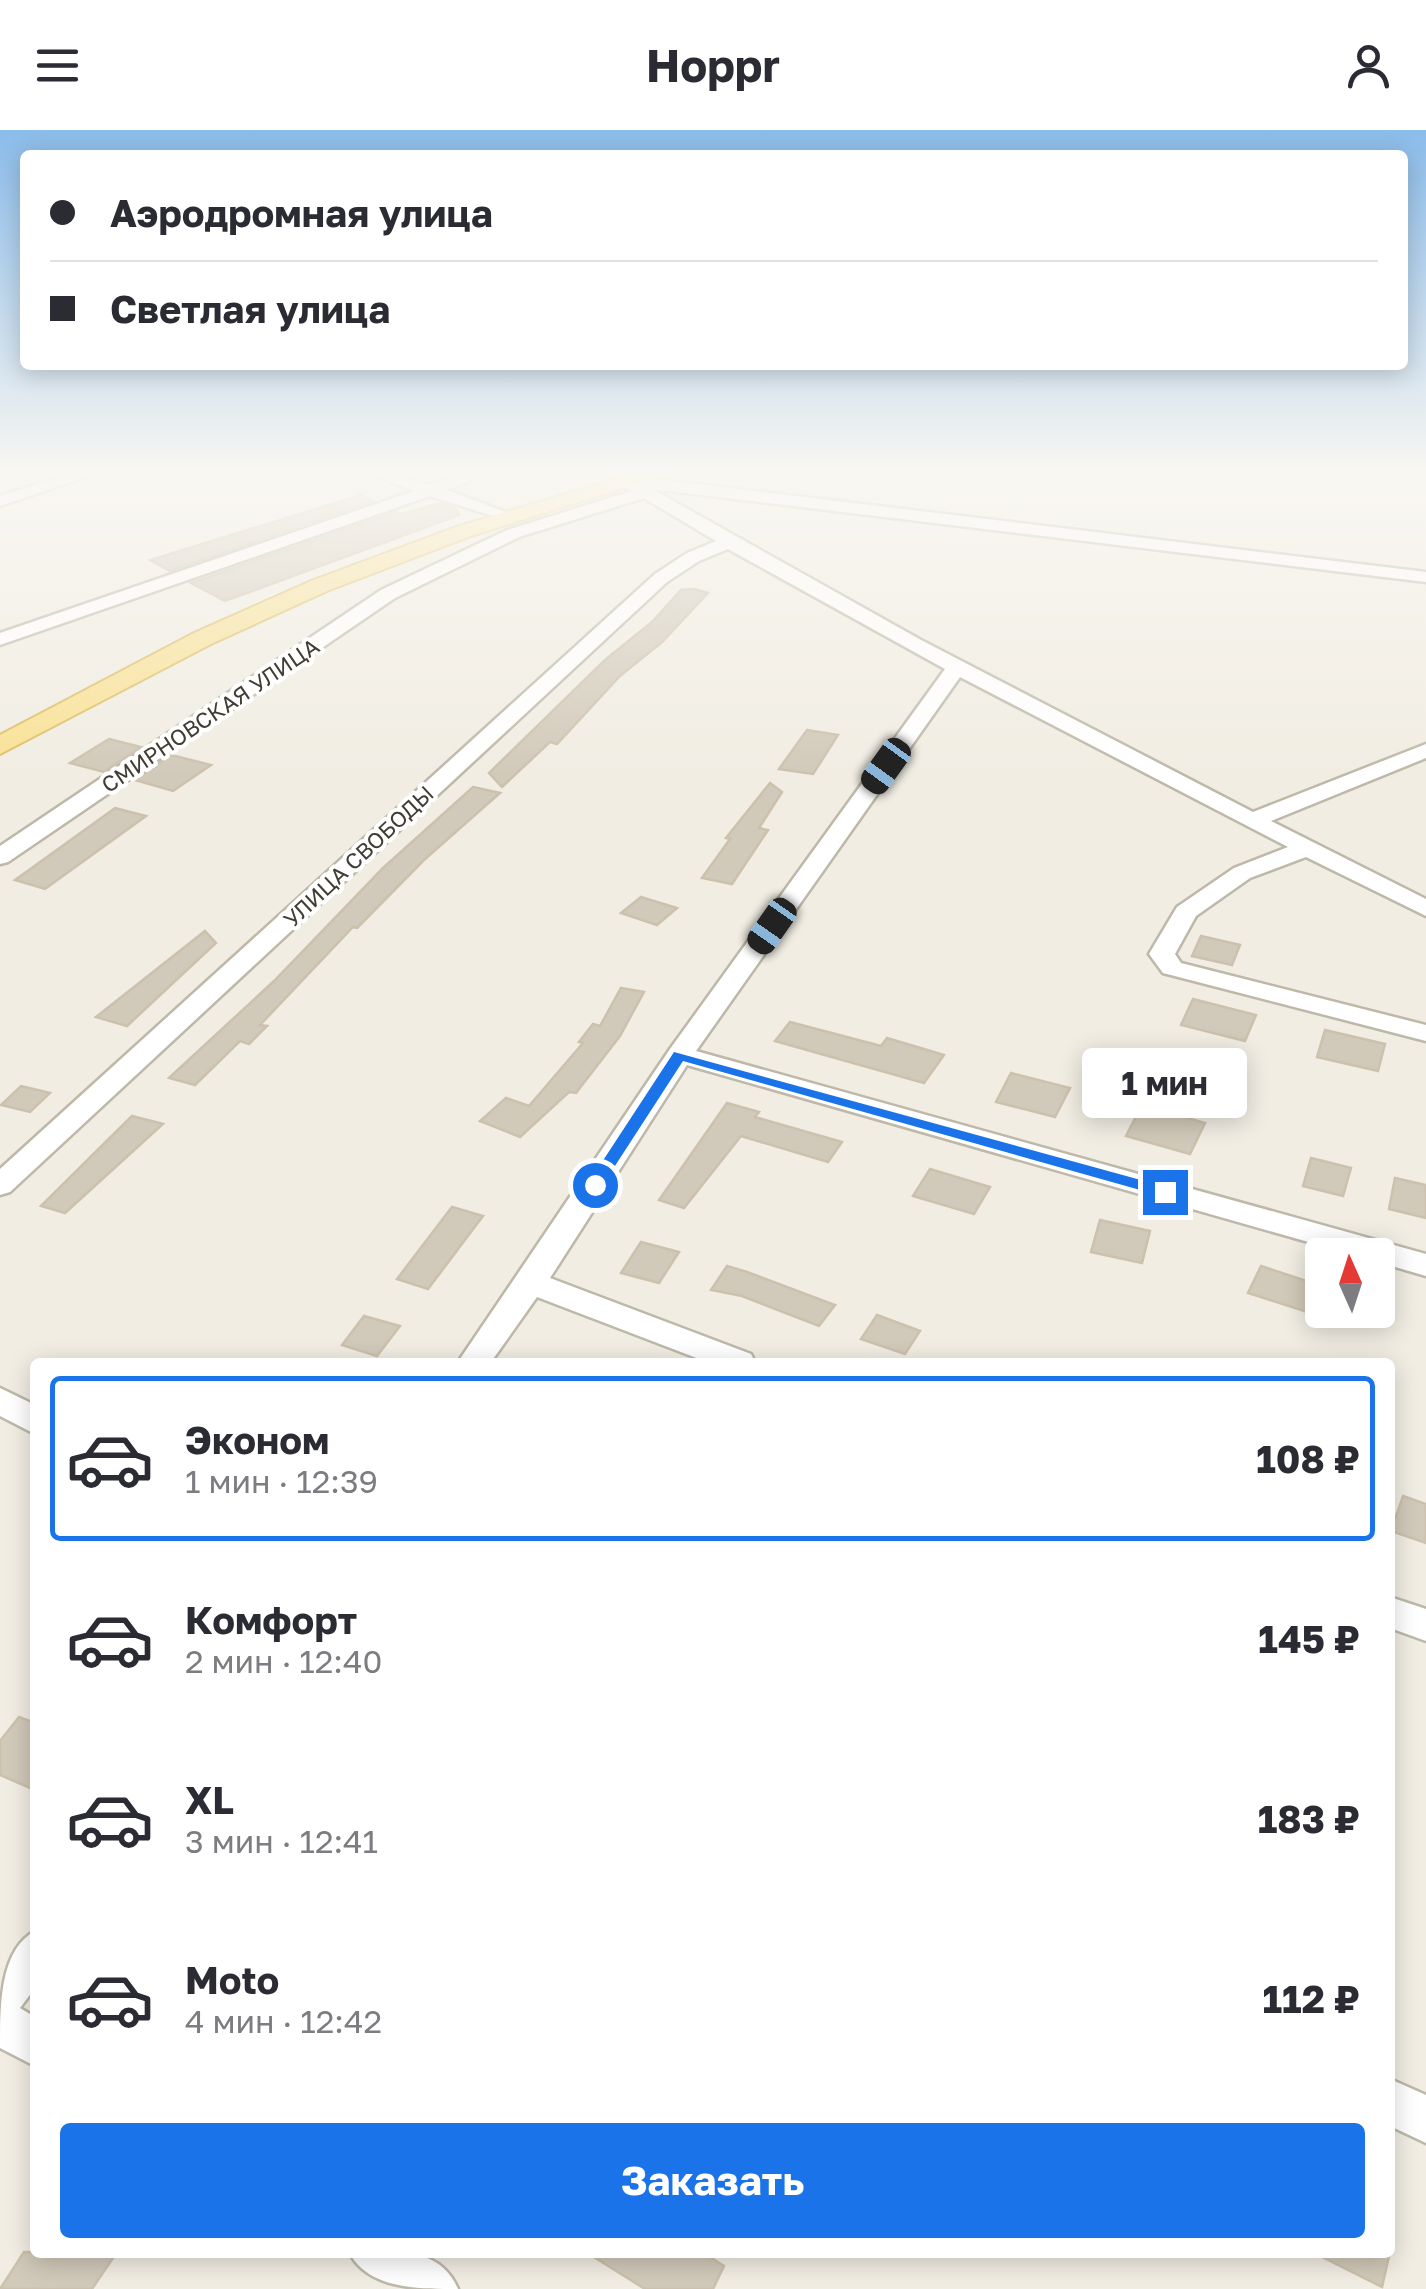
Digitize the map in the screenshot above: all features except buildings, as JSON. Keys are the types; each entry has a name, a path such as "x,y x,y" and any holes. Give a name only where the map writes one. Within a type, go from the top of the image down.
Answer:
{"main road":[{"path":"0,746 269,608 349,574"}],"street":[{"path":"0,639 188,574"},
{"name":"СМИРНОВСКАЯ УЛИЦА","path":"0,857 388,594 424,574"},
{"name":"УЛИЦА СВОБОДЫ","path":"0,1185 668,574"},
{"path":"784,574 956,670 1426,909"},
{"path":"1398,574 1426,577"},
{"path":"477,1358 531,1283 680,1055 956,670"},
{"path":"1253,820 1426,750"},
{"path":"1308,848 1242,873 1186,912 1162,954 1172,968 1426,1034"},
{"path":"680,1055 1426,1265"},
{"path":"531,1283 728,1358"},
{"path":"0,1400 30,1418"},
{"path":"1395,1614 1426,1626"},
{"path":"0,1998 30,1959"},
{"path":"0,2022 30,2040"},
{"path":"1395,2104 1426,2119"},
{"path":"384,2258 433,2289"}],"route":[{"path":"595,1185 680,1055 1165,1192"}]}
